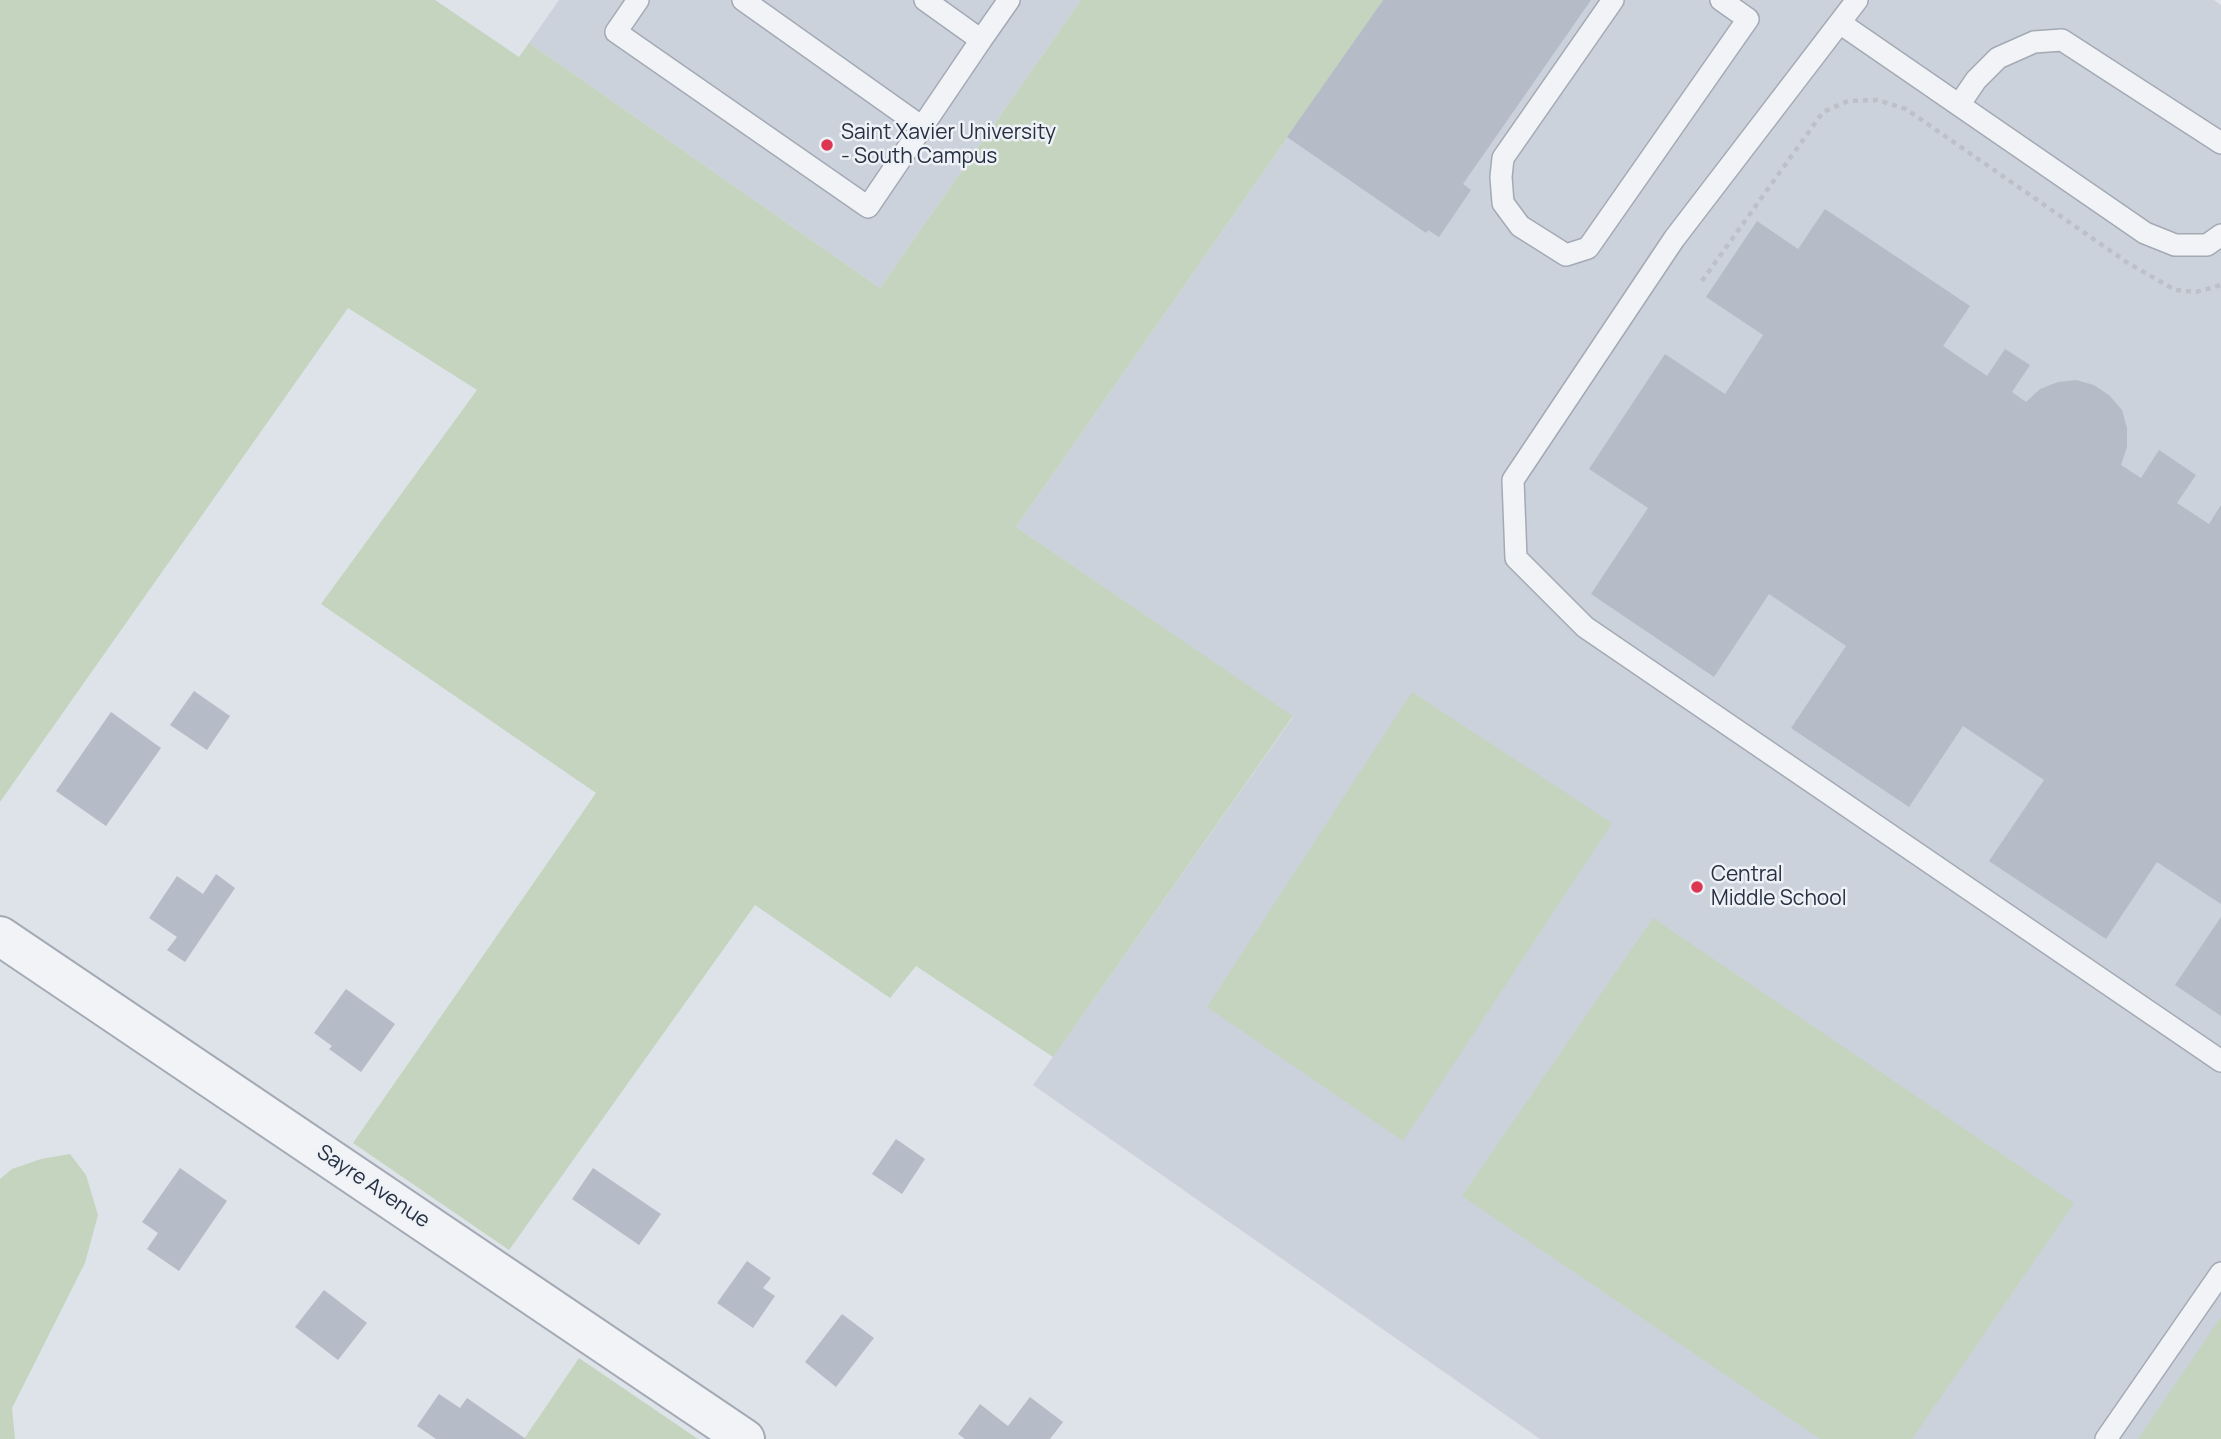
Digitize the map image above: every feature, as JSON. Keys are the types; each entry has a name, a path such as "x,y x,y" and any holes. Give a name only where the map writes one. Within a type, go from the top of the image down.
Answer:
{"street":[{"name":"Sayre Avenue","path":"0,936 745,1439"}],"lane":[{"path":"638,0 616,32 867,207 1009,0"},
{"path":"743,0 922,127"},
{"path":"925,0 981,40"},
{"path":"1613,0 1503,158 1503,203 1520,226 1566,255 1588,248 1748,19 1721,0"},
{"path":"1857,0 1674,239 1513,480 1516,558 1586,627 2221,1061"},
{"path":"1840,23 2145,233 2175,245 2207,245 2221,235"},
{"path":"1959,105 1976,80 1998,58 2034,41 2062,40 2221,143"},
{"path":"2106,1439 2221,1273"}],"path":[{"path":"1702,281 1823,112 1848,101 1877,100 1906,109 2128,263 2175,290 2196,292 2221,285"}],"shaded area":[{"name":"Saint Xavier University - South Campus","path":"559,0 1081,0 880,288 529,43"},
{"name":"Central Middle School","path":"1383,0 2214,0 2221,5 2221,1439 1540,1439 1033,1085 1293,717 1016,527"}],"green space":[{"path":"0,0 435,0 519,57 529,43 880,288 1081,0 1383,0 1016,527 1293,716 1053,1057 916,966 890,998 755,905 509,1250 353,1143 596,793 321,604 477,390 348,308 0,802"},
{"path":"1412,692 1612,823 1403,1141 1207,1007"},
{"path":"1653,918 2074,1203 1912,1439 1820,1439 1462,1196"},
{"path":"70,1154 86,1175 98,1215 85,1263 12,1408 15,1439 0,1439 0,1179 12,1169 41,1159"},
{"path":"2221,1317 2221,1439 2138,1439"},
{"path":"579,1358 698,1439 524,1439"}],"building":[{"path":"1383,0 1591,0 1463,184 1471,190 1439,237 1428,230 1426,233 1287,137"},
{"path":"1825,209 1970,306 1943,346 1987,376 2005,349 2030,365 2012,392 2026,402 2040,389 2058,382 2076,380 2094,385 2110,396 2122,410 2127,428 2127,447 2121,465 2141,478 2159,450 2196,475 2177,503 2209,524 2221,505 2221,904 2157,862 2106,939 1989,861 2044,780 1963,726 1909,807 1791,728 1846,646 1769,594 1714,677 1591,594 1648,508 1589,469 1665,354 1725,394 1763,335 1706,297 1757,221 1798,249"},
{"path":"194,691 230,716 207,750 170,725"},
{"path":"111,712 161,748 106,826 56,791"},
{"path":"216,874 235,888 185,962 167,950 177,937 149,918 177,876 203,894"},
{"path":"2221,917 2221,1016 2175,985"},
{"path":"346,989 395,1024 361,1072 329,1049 332,1046 314,1033"},
{"path":"896,1139 925,1159 902,1194 872,1174"},
{"path":"180,1168 227,1201 179,1271 147,1249 158,1233 142,1222"},
{"path":"593,1168 661,1214 639,1245 572,1199"},
{"path":"747,1261 771,1278 763,1288 775,1296 753,1328 717,1303"},
{"path":"324,1290 367,1323 338,1360 295,1327"},
{"path":"842,1314 874,1338 836,1387 805,1362"},
{"path":"439,1394 460,1408 467,1398 526,1439 436,1439 417,1426"},
{"path":"1030,1397 1063,1422 1050,1439 965,1439 958,1434 980,1404 1008,1426"}],"place":[{"name":"Saint Xavier University - South Campus","path":"827,145"},
{"name":"Central Middle School","path":"1697,887"}]}
